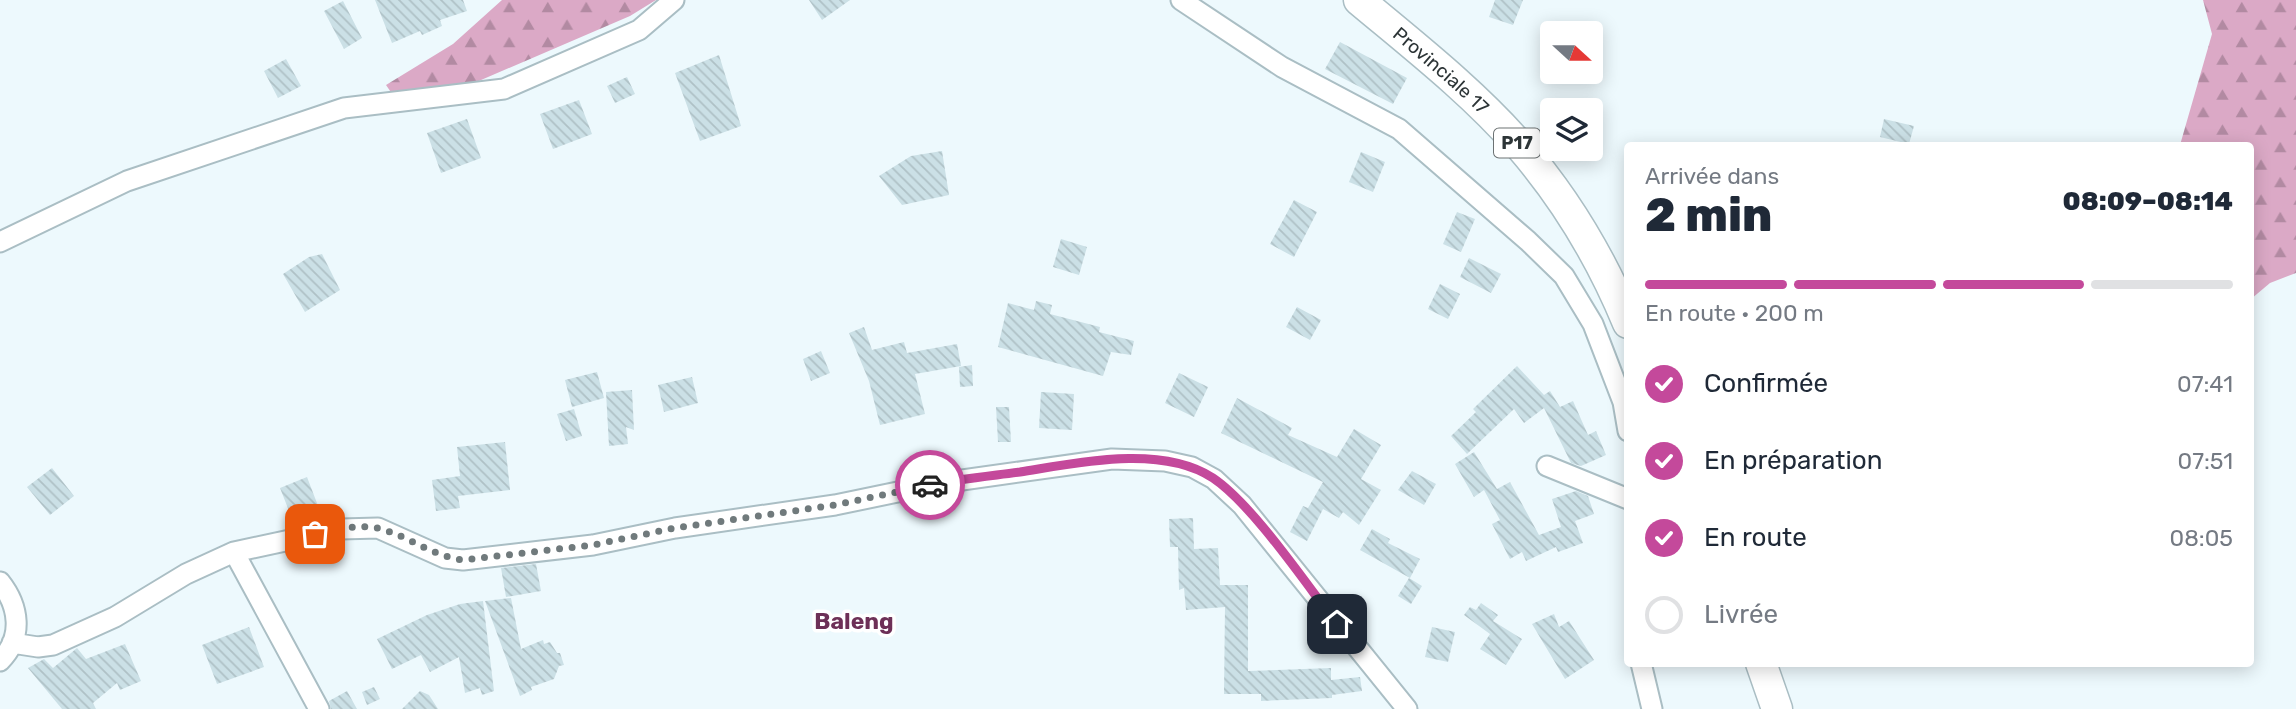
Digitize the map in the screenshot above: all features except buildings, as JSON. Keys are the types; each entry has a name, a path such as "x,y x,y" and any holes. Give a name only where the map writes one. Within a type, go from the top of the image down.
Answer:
{"main road":[{"name":"Provinciale 17","path":"1359,0 1462,90 1521,147 1579,227 1624,315"},
{"path":"1762,667 1777,709"}],"street":[{"path":"0,242 127,181 344,108 504,89 639,30 674,0"},
{"path":"1181,0 1282,67 1399,129 1528,241 1564,276 1593,324 1619,389 1624,412"},
{"path":"12,643 38,647 53,645 115,617 186,574 234,552 341,529 378,528 445,558 463,560 593,545 675,528 835,505 941,483 1112,458 1165,461 1192,467 1214,479 1242,505 1407,709"},
{"path":"1547,466 1624,497"},
{"path":"234,552 319,709"},
{"path":"0,582 12,597 17,612 17,627 12,643 0,661"},
{"path":"1642,667 1652,709"}],"green space":[{"path":"502,0 656,0 630,16 451,93 397,101 386,85 453,44"},
{"path":"2203,0 2296,0 2296,273 2270,283 2254,296 2254,142 2181,142 2212,34"}],"way so far":[{"path":"315,534 341,529 378,528 445,558 463,560 593,545 675,528 835,505 930,485"}],"district":[{"name":"Baleng","path":"854,621"}],"route":[{"path":"930,485 1112,458 1165,461 1192,467 1214,479 1242,505 1337,624"}]}
